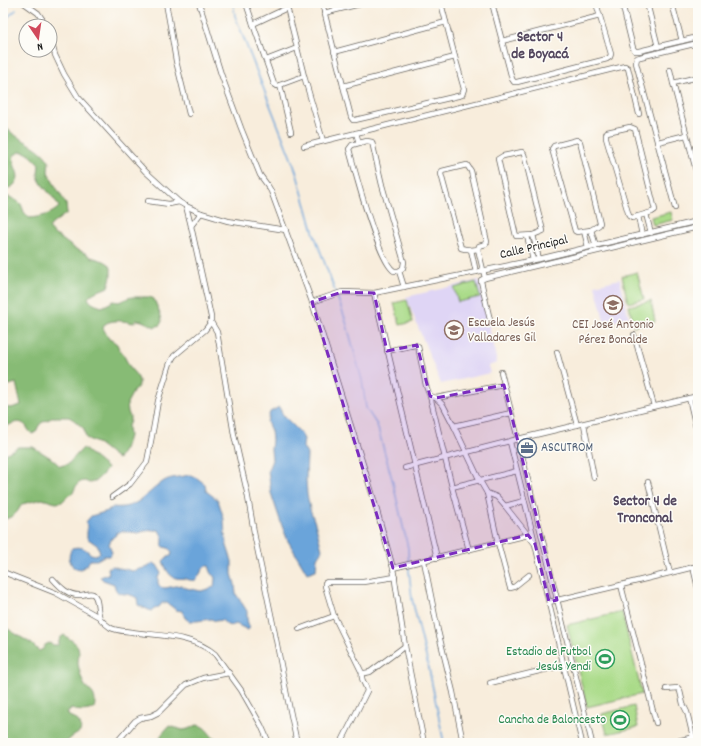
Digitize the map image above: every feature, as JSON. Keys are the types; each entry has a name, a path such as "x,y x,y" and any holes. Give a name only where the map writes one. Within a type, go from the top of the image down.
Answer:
{"street":[{"path":"24,3 38,12 42,18"},
{"path":"166,3 176,61 189,114"},
{"path":"199,3 221,74 241,128 260,175 271,191 312,302 395,568 405,646 424,743"},
{"path":"246,3 274,84 276,86 280,85 304,76"},
{"path":"322,3 353,120 462,95 464,89 441,3"},
{"path":"324,13 364,3"},
{"path":"492,3 514,82 610,57 611,54 596,3"},
{"path":"622,3 635,51 658,47 698,36"},
{"path":"647,3 658,47"},
{"path":"672,3 682,41"},
{"path":"697,3 698,8"},
{"path":"253,24 287,6 304,76 323,141"},
{"path":"502,40 600,16"},
{"path":"334,52 446,22"},
{"path":"675,208 636,63 637,58 640,57 698,43"},
{"path":"266,60 297,48"},
{"path":"343,86 455,57"},
{"path":"56,58 78,97 145,171 179,202 201,213 228,221 286,230"},
{"path":"304,146 625,66 628,68 639,114"},
{"path":"670,70 698,178"},
{"path":"673,83 698,77"},
{"path":"280,85 291,132"},
{"path":"630,127 635,129 655,210 646,214 632,218 629,216 606,138 607,132 630,127"},
{"path":"356,133 359,143"},
{"path":"658,142 686,135"},
{"path":"577,140 580,142 600,223 591,230 584,231 575,231 552,150 554,146 577,140"},
{"path":"367,141 372,142 382,185 404,262 403,268 400,271 394,272 389,267 378,244 361,191 349,149 352,145 359,143 367,141"},
{"path":"522,152 524,154 543,231 533,235 516,236 498,159 503,156 522,152"},
{"path":"467,165 471,171 488,242 479,246 478,249 472,250 461,248 441,174 442,171 467,165"},
{"path":"148,200 169,204 179,202"},
{"path":"186,206 210,309 211,322 217,332 234,435 247,492 297,743"},
{"path":"191,226 201,213"},
{"path":"646,214 651,233"},
{"path":"638,216 642,235"},
{"name":"Calle Principal","path":"312,302 342,292 374,293 484,271 588,248 698,221"},
{"path":"490,320 481,281 485,278 698,227"},
{"path":"591,230 596,246"},
{"path":"584,231 588,248"},
{"path":"533,235 539,259"},
{"path":"527,236 533,260"},
{"path":"478,249 485,278"},
{"path":"472,250 476,272"},
{"path":"400,271 404,287"},
{"path":"374,293 437,558"},
{"path":"112,497 130,484 147,462 158,401 170,363 174,356 205,330 211,322"},
{"path":"634,336 654,406"},
{"path":"387,351 415,345 418,346 426,386 430,396 469,550"},
{"path":"557,352 577,425"},
{"path":"501,372 592,743"},
{"path":"436,398 504,384"},
{"path":"430,396 436,398 443,405 487,493 510,588 514,588 529,575"},
{"path":"405,468 698,396"},
{"path":"689,398 698,436"},
{"path":"454,426 511,413"},
{"path":"584,424 594,478"},
{"path":"510,442 582,743"},
{"path":"452,487 517,471"},
{"path":"648,482 670,573"},
{"path":"487,493 497,497 535,544"},
{"path":"505,506 524,501"},
{"path":"395,568 528,536"},
{"path":"422,562 454,692 463,743"},
{"path":"549,602 696,566 698,588"},
{"path":"3,572 56,593 99,617 104,623 112,628 176,637 211,650 241,690 261,725 269,743"},
{"path":"341,743 367,689 361,679 362,673 334,616 325,583 363,582 395,577"},
{"path":"53,579 63,590 70,594 93,594 96,598 99,617"},
{"path":"621,585 656,723"},
{"path":"299,629 334,616"},
{"path":"362,673 370,672 405,646"},
{"path":"490,683 564,665"},
{"path":"116,743 135,721 158,712 186,685 203,678 229,673"},
{"path":"666,689 678,688 680,691 683,704 696,736 669,743"}],"highlighted area":[{"path":"342,292 374,293 387,351 417,345 430,396 436,398 504,385 557,600 549,602 535,544 528,535 393,568 312,302"}],"shaded area":[{"name":"CEI José Antonio Pérez Bonalde","path":"620,279 629,318 605,324 595,285"},
{"name":"Escuela Jesús Valladares Gil","path":"479,280 497,363 488,366 490,373 441,384 406,297"}],"green space":[{"path":"3,124 13,134 39,150 49,161 49,175 66,204 67,213 49,228 55,235 74,248 91,257 104,261 109,264 111,268 111,277 108,287 92,294 88,298 89,300 102,307 114,301 119,302 132,297 150,297 154,299 161,316 162,321 160,325 155,327 137,320 133,323 111,321 105,324 103,328 109,339 117,344 139,380 139,385 127,403 130,417 128,426 129,436 125,449 118,459 99,444 86,438 84,429 69,417 54,417 41,423 36,432 32,434 26,426 17,422 3,428 3,407 11,408 21,405 16,383 6,386 3,378 3,292 5,288 3,282 3,196 10,197 21,204 24,212 29,218 45,215 59,207 39,178 39,164 25,152 20,152 14,155 14,164 18,178 12,187 3,190"},
{"path":"671,212 673,220 653,225 651,217"},
{"path":"637,272 644,299 628,303 622,276"},
{"path":"476,282 480,297 458,302 454,288"},
{"path":"407,300 413,322 400,325 394,303"},
{"path":"651,301 655,321 634,326 629,306"},
{"path":"18,447 33,447 51,458 60,466 68,464 83,448 107,468 102,475 92,483 84,481 80,483 73,493 62,502 56,503 42,499 22,504 13,516 3,520 3,455"},
{"name":"Estadio de Futbol Jesús Yendi","path":"622,612 642,694 587,707 567,625"},
{"path":"3,626 32,644 39,651 49,643 58,645 60,638 64,635 77,645 80,674 84,685 92,692 94,696 95,706 94,708 85,711 71,709 67,712 69,716 75,718 79,722 81,729 80,732 65,743 3,743"},
{"name":"Cancha de Baloncesto","path":"634,706 638,727 607,734 602,714"},
{"path":"197,725 205,728 214,738 230,743 157,743 169,726 183,730"}],"water":[{"path":"279,407 283,415 300,432 304,439 303,447 307,454 307,494 322,550 317,558 316,570 307,573 288,541 271,493 268,470 272,460 272,440 271,431 267,422 270,412"},
{"path":"189,475 197,478 205,484 206,491 218,500 224,519 225,535 232,561 232,574 236,594 247,611 248,624 250,628 248,630 236,624 225,624 222,620 216,621 211,619 189,621 185,618 182,611 176,610 167,603 162,603 160,606 151,611 138,605 137,598 132,595 116,591 114,584 103,580 100,577 109,574 108,568 113,566 132,571 148,567 153,563 157,565 160,570 161,574 158,577 158,583 160,587 165,588 181,585 186,588 201,591 214,587 215,578 209,566 205,566 196,580 176,578 169,574 163,561 171,556 172,552 168,548 163,547 163,539 159,530 138,533 123,531 116,533 109,544 112,552 110,556 104,556 97,560 90,560 87,565 81,569 74,568 71,563 69,556 72,548 83,548 95,555 100,553 98,546 87,538 86,522 91,516 108,511 113,507 129,506 141,500 164,481"}],"waterway":[{"path":"233,3 235,16 296,171 314,234 345,318 362,380 366,408 377,425 392,479 408,548 412,599 429,669 444,743"},
{"path":"3,21 16,10"}],"place":[{"name":"CEI José Antonio Pérez Bonalde","path":"613,305"},
{"name":"Escuela Jesús Valladares Gil","path":"454,330"},
{"name":"ASCUTROM","path":"527,448"},
{"name":"Estadio de Futbol Jesús Yendi","path":"605,659"},
{"name":"Cancha de Baloncesto","path":"620,720"}],"district":[{"name":"Sector 4 de Boyacá","path":"540,46"},
{"name":"Sector 4 de Tronconal","path":"645,510"}]}
